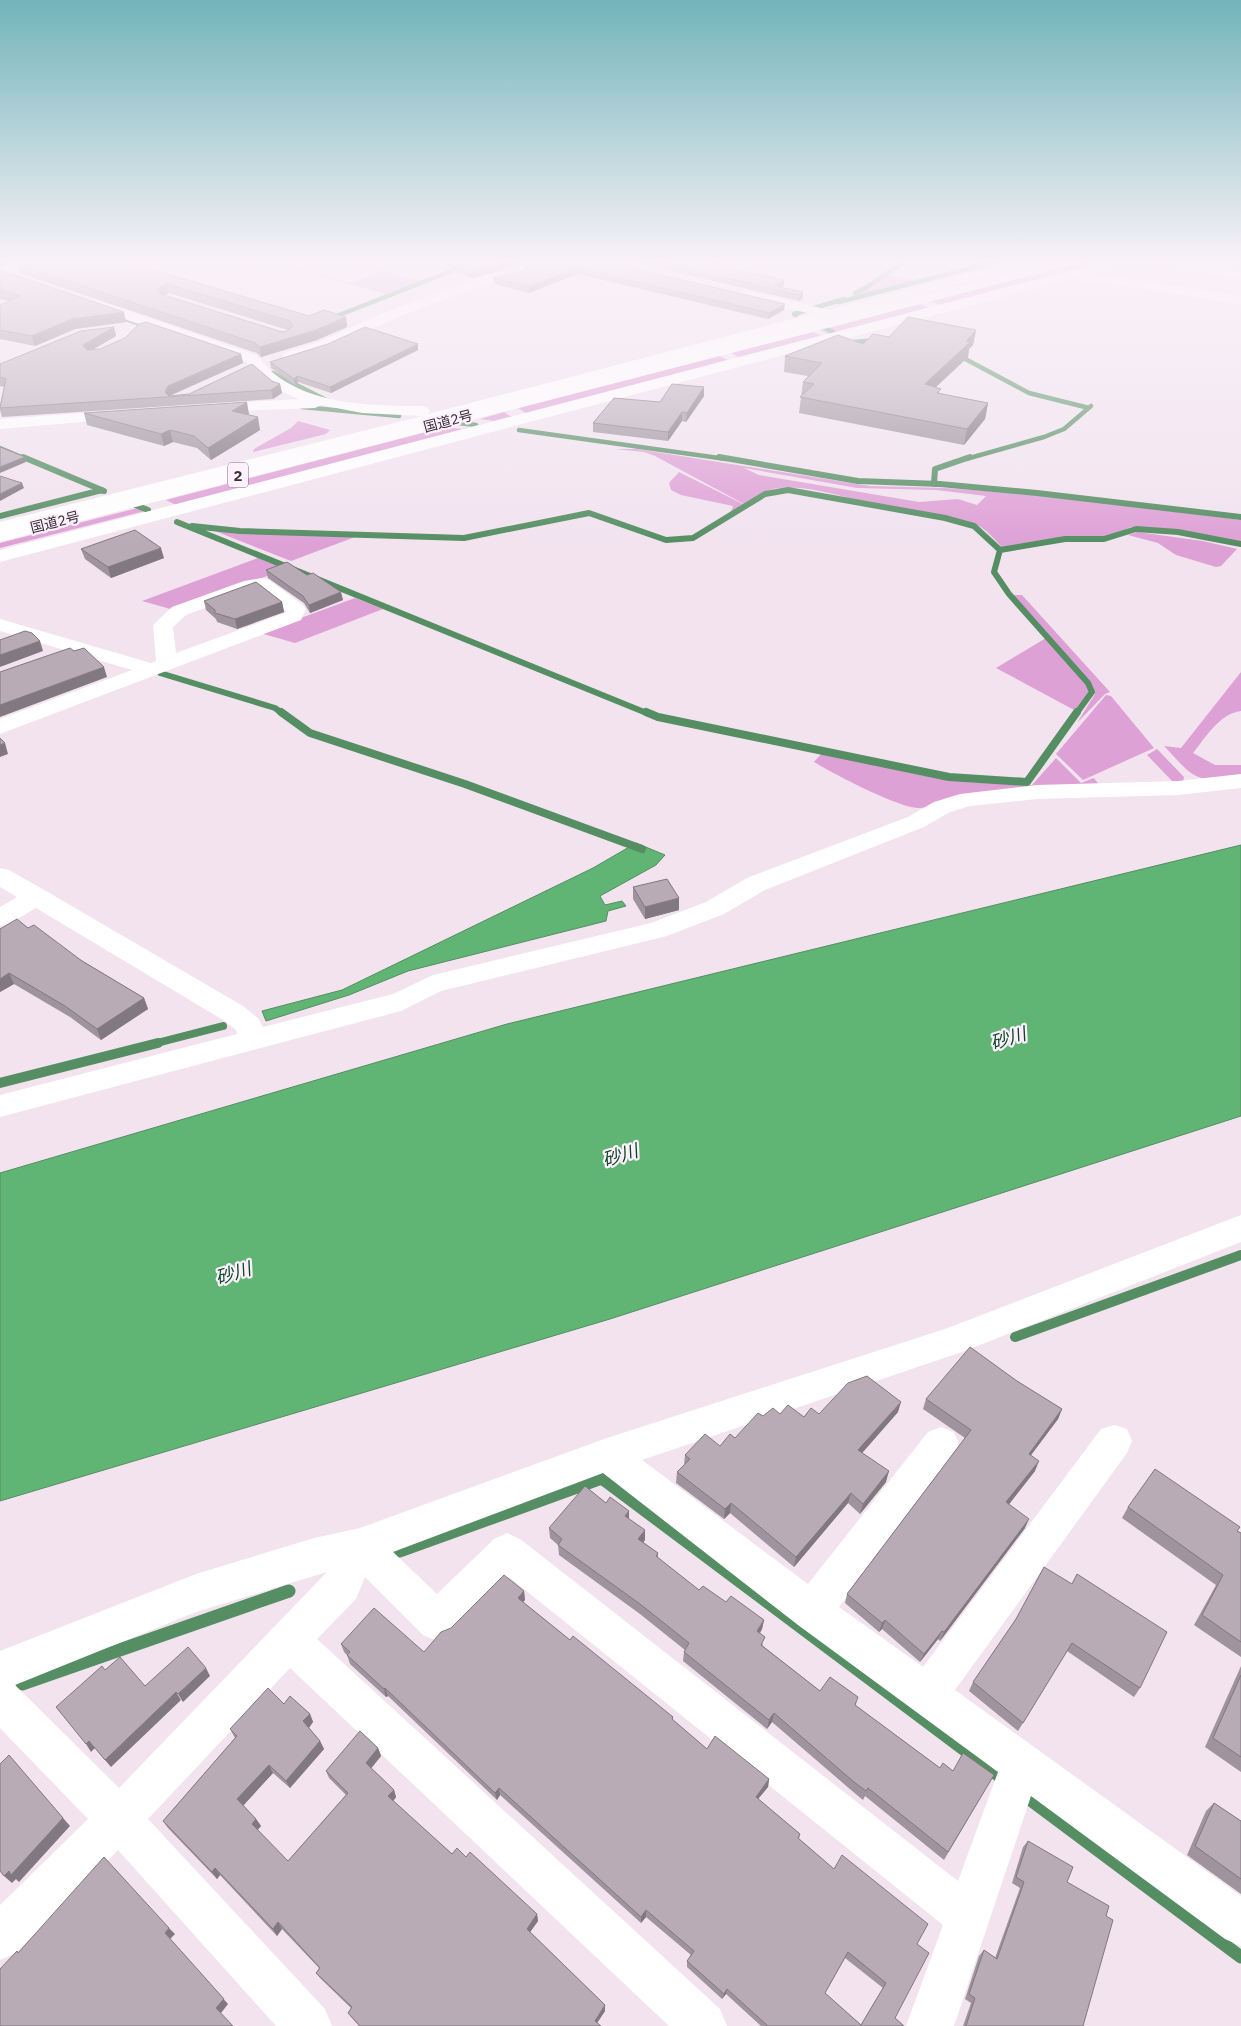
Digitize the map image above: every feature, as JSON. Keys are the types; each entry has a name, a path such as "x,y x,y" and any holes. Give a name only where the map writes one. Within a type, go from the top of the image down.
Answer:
{"main road":[{"path":"244,356 269,362"},
{"path":"244,369 289,356"},
{"path":"3,522 82,497 131,494 674,356"},
{"name":"国道2号","path":"3,522 683,356"},
{"path":"725,356 739,362"},
{"path":"0,556 765,356"},
{"path":"269,362 266,375 288,388 324,403"},
{"path":"252,391 324,403 391,411 434,411 441,416"},
{"path":"495,402 524,419"},
{"path":"191,411 324,403"},
{"path":"0,424 141,414"},
{"path":"131,494 173,511"},
{"path":"0,727 160,667 294,616 296,608 262,584 251,585 179,611 163,625 160,667"},
{"path":"0,626 77,648 160,667"},
{"path":"43,660 77,648"},
{"path":"0,1106 401,1001 433,984 658,930 715,908 756,884 916,822 942,807 968,799 1037,792 1178,788 1241,781"},
{"path":"0,876 233,1013 248,1024 253,1040"},
{"path":"0,918 37,897"},
{"path":"0,1671 196,1593 314,1557 360,1546 607,1455 950,1342 1241,1228"},
{"path":"927,1695 1114,1441"},
{"path":"812,1611 941,1444"},
{"path":"607,1455 812,1611 927,1695 1016,1780 1241,1923"},
{"path":"0,1937 118,1819 342,1585 360,1546"},
{"path":"360,1546 437,1621 507,1552 967,1916"},
{"path":"289,1640 702,2026"},
{"path":"0,1699 118,1819 308,2026"},
{"path":"930,2026 1016,1780"}],"shaded area":[{"path":"719,356 728,360 529,415 518,408"},
{"path":"736,356 755,356 742,359"},
{"path":"504,412 513,418 180,507 166,500 445,427 462,429 494,421 480,419"},
{"path":"298,421 330,430 326,434 253,452 254,449 291,428"},
{"path":"614,449 637,449 870,486 945,488 1034,494 1241,520 1241,543 1177,530 1131,527 1106,537 1055,538 1002,547 984,529 965,521 941,515 880,506 830,493 779,488 761,494 744,504 655,456 644,452","holes":["744,468 857,488 936,490 986,496 977,505 958,499 919,502 759,475"]},
{"path":"679,472 743,504 731,512 733,506 681,495 671,490 669,483"},
{"path":"138,508 145,511 0,548 0,543"},
{"path":"215,531 227,532 355,537 291,561"},
{"path":"1138,532 1203,541 1237,549 1221,566 1216,567 1176,555 1158,543 1128,535"},
{"path":"258,558 286,569 174,610 142,601"},
{"path":"1013,595 1022,595 1110,692 1105,694 1077,723 1095,694 1091,683"},
{"path":"355,598 383,609 295,643 260,633"},
{"path":"1046,638 1086,683 1090,693 1076,711 996,668"},
{"path":"1241,672 1241,711 1233,713 1220,721 1193,753 1215,765 1241,765 1241,776 1213,779 1197,776 1183,766 1164,746 1181,748"},
{"path":"1106,695 1111,696 1154,748 1083,780 1056,754"},
{"path":"1157,749 1184,777 1183,783 1174,783 1147,755"},
{"path":"822,753 920,775 969,782 1032,785 1056,758 1081,783 1094,778 1100,786 942,803 920,808 910,807 882,797 850,782 814,762"}],"water":[{"path":"636,843 665,855 656,865 600,896 605,905 622,901 626,906 608,911 606,921 408,971 349,995 266,1021 262,1011 342,990 593,868"},
{"name":"砂川","path":"1241,845 1241,1116 610,1319 0,1501 0,1173 507,1024"}],"building":[{"path":"21,356 237,356 168,386 165,392 169,396 189,394 252,364 272,381 280,384 271,390 0,408 6,379 0,377 0,364"},
{"path":"291,356 394,356 330,387 297,376 294,379 270,362"},
{"path":"785,356 955,356 925,384 941,389 937,393 988,403 967,429 800,397 814,384 803,382 822,363"},
{"path":"672,384 704,387 687,413 682,412 668,432 593,423 614,398 660,402"},
{"path":"247,402 232,411 258,417 208,448 194,436 170,430 161,434 84,413"},
{"path":"0,447 25,457 0,467"},
{"path":"0,476 22,483 0,494"},
{"path":"135,530 161,548 108,567 81,549"},
{"path":"287,562 307,575 313,573 341,592 309,605 303,596 266,570"},
{"path":"256,582 282,602 235,619 215,613 215,610 204,601"},
{"path":"25,631 32,633 40,641 0,655 0,640"},
{"path":"70,648 74,651 84,648 104,667 0,705 0,672"},
{"path":"0,738 5,743 0,745"},
{"path":"667,879 679,898 645,907 633,887"},
{"path":"17,919 28,928 34,925 82,961 144,998 97,1029 65,1006 9,973 0,979 0,929"},
{"path":"970,1347 1017,1381 1062,1409 1029,1454 1039,1461 1006,1502 1029,1519 944,1632 942,1631 924,1654 885,1620 882,1623 847,1594 971,1430 926,1399"},
{"path":"867,1376 901,1402 858,1450 889,1471 863,1504 851,1493 796,1557 731,1503 725,1509 677,1472 690,1459 685,1455 705,1434 720,1446 730,1434 735,1438 758,1413 763,1416 773,1408 780,1414 788,1405 804,1417 811,1408 819,1414 848,1383"},
{"path":"1155,1469 1240,1527 1237,1531 1241,1533 1241,1642 1202,1615 1223,1575 1128,1507"},
{"path":"585,1486 606,1503 610,1497 629,1511 625,1516 645,1530 638,1539 658,1553 656,1556 699,1590 703,1586 726,1602 731,1596 764,1620 757,1631 765,1637 761,1645 820,1691 830,1677 858,1697 855,1705 940,1768 943,1763 953,1771 963,1753 994,1775 948,1852 868,1788 866,1791 854,1782 774,1713 769,1720 684,1652 689,1643 640,1604 558,1545 562,1539 549,1528"},
{"path":"1044,1567 1072,1584 1077,1574 1167,1632 1140,1688 1072,1643 1023,1723 973,1682 1016,1619"},
{"path":"504,1575 524,1591 518,1598 570,1640 573,1636 673,1717 672,1719 707,1749 715,1736 769,1779 756,1797 800,1834 798,1838 834,1869 842,1855 928,1924 917,1944 929,1953 895,2018 904,2026 768,2026 727,1989 724,1994 687,1961 694,1951 646,1910 641,1917 499,1788 495,1793 385,1688 347,1655 350,1652 341,1644 374,1608 424,1652 441,1632 451,1628","holes":["848,1952 886,1983 861,2025 825,1993"]},
{"path":"188,1647 206,1668 178,1694 176,1692 105,1760 89,1741 86,1744 56,1707 102,1666 105,1670 120,1657 145,1686"},
{"path":"1241,1675 1241,1757 1213,1738"},
{"path":"268,1688 284,1704 290,1696 310,1714 303,1721 320,1741 286,1781 269,1765 237,1799 256,1819 252,1824 288,1861 348,1793 326,1771 360,1731 378,1748 366,1763 394,1790 388,1796 452,1854 457,1848 466,1857 470,1852 537,1914 527,1929 605,2005 595,2021 601,2026 360,2026 348,2013 352,2007 316,1973 320,1968 278,1922 273,1929 215,1868 212,1872 163,1821 237,1736 230,1729"},
{"path":"9,1755 63,1818 11,1875 9,1871 4,1876 0,1871 0,1764"},
{"path":"1214,1803 1241,1821 1241,1879 1195,1846"},
{"path":"1028,1841 1073,1867 1067,1882 1109,1906 1106,1916 1113,1920 1083,2026 966,2026 975,1998 969,1994 984,1950 997,1959 1024,1882 1016,1877"},
{"path":"104,1857 169,1928 165,1933 224,1999 216,2008 233,2026 0,2026 0,1969 17,1951 18,1953"}],"waterway":[{"path":"959,356 1029,393 1089,408"},
{"path":"273,373 332,403"},
{"path":"302,407 399,416"},
{"path":"966,459 1044,437 1064,429 1089,408"},
{"path":"450,422 476,425"},
{"path":"519,430 726,459"},
{"path":"0,448 26,459"},
{"path":"23,457 102,490"},
{"path":"719,457 858,481 934,484"},
{"path":"934,484 935,469 970,457"},
{"path":"934,484 1037,493 1241,517"},
{"path":"0,516 102,490"},
{"path":"192,526 240,531 464,538 589,513 666,540 693,538 765,494 788,490 945,518 974,526 1000,550"},
{"path":"128,502 148,510"},
{"path":"177,522 649,714"},
{"path":"1000,550 1065,539 1104,539 1136,529 1178,532 1241,544"},
{"path":"1000,550 994,572 1009,594 1088,683 1092,692 1076,714"},
{"path":"160,673 275,708 283,714"},
{"path":"281,712 310,733 465,784 642,849"},
{"path":"646,712 658,717 949,777 1027,782 1077,712"},
{"path":"153,1044 223,1026"},
{"path":"0,1083 158,1043"},
{"path":"1015,1337 1241,1255"},
{"path":"400,1551 602,1478 1006,1781"},
{"path":"22,1684 289,1591"},
{"path":"1020,1792 1241,1957"}]}
